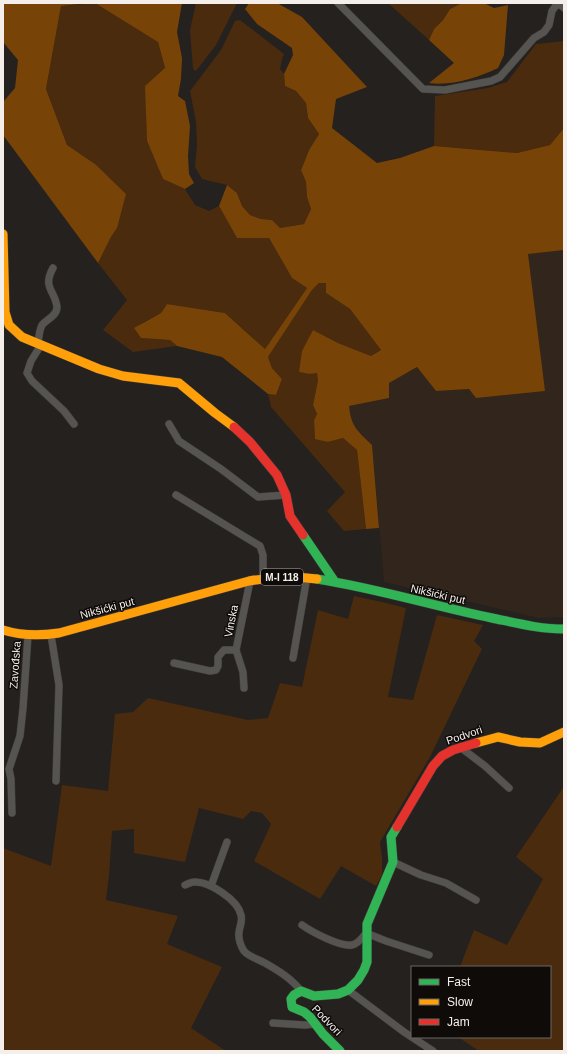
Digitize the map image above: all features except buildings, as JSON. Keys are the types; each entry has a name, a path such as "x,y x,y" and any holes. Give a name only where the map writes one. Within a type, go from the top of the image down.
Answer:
{"street":[{"path":"338,3 423,89 431,90 445,90 492,81 500,77 534,38 544,32 549,25 552,11 557,4 564,8"},
{"path":"3,234 6,274 5,312 6,320 9,325 22,337 99,369 122,376 179,383 215,413 231,424 250,442 277,475 286,495 290,516 335,582"},
{"path":"53,268 49,275 49,285 57,306 56,313 43,325 39,332 40,344 31,361 27,373 32,381 64,411 74,424"},
{"path":"169,424 179,441 221,469 258,497 286,495"},
{"path":"176,495 260,546 263,555 263,578"},
{"name":"Nikšićki put","path":"3,630 28,636 51,634 151,609 250,581 286,576 307,577 335,582 546,629 564,628"},
{"path":"292,658 307,577"},
{"name":"Vinska","path":"244,688 243,672 236,650 250,581"},
{"path":"51,634 59,685 56,781"},
{"name":"Zavođska","path":"12,813 11,779 9,768 20,736 24,708 28,636"},
{"path":"174,663 210,671 216,670 218,666 218,658 224,650 236,650"},
{"name":"Podvori","path":"340,1051 310,1017 304,1012 292,1007 290,1003 291,999 293,996 301,992 314,996 338,994 348,990 358,980 367,962 367,924 393,862 391,837 433,766 442,756 460,747 498,737 520,742 540,743 564,732"},
{"path":"460,747 485,766 509,788"},
{"path":"210,886 227,842"},
{"path":"393,862 421,875 446,883 476,900"},
{"path":"185,885 195,882 210,886 229,897 239,908 242,917 242,925 238,933 243,950 294,982 301,992"},
{"path":"302,925 337,943 353,945 366,933 429,955"},
{"path":"348,990 411,1037"},
{"path":"273,1023 305,1025 315,1024"},
{"path":"413,1038 432,1051"}],"shaded area":[{"path":"3,3 89,3 61,6 46,89 67,145 95,164 126,194 117,228 98,263 3,135 3,102 15,88 18,60 3,42"},
{"path":"95,3 158,41 165,69 146,86 147,141 163,179 185,189 195,205 209,211 219,206 237,238 269,238 292,278 307,288 265,349 225,313 167,304 161,313 144,322 135,329 141,338 170,340 177,346 133,352 103,330 127,300 98,263 117,228 95,164 67,145 46,89 61,6"},
{"path":"95,3 182,3 177,32 182,58 181,79 178,96 185,101 190,126 188,156 189,174 194,183 185,189 163,179 147,141 145,86 165,68 158,42"},
{"path":"196,3 237,3 216,45 196,71 193,69 190,30"},
{"path":"249,3 277,3 302,17 367,87 336,99 332,128 377,163 400,158 434,146 517,153 550,145 564,128 564,250 528,254 545,391 476,398 469,389 436,391 417,367 389,383 389,398 349,406 353,424 372,445 379,528 366,529 357,450 343,438 328,442 315,439 314,420 317,414 313,405 318,380 317,373 309,374 299,372 302,351 313,330 338,343 371,356 381,350 350,309 326,293 326,283 319,283 312,290 268,357 272,368 282,379 276,395 268,394 222,357 177,346 170,340 141,338 134,328 161,313 167,304 225,313 265,349 307,288 292,278 269,238 237,238 219,206 227,185 237,193 242,206 250,215 261,219 272,220 280,228 304,224 311,209 307,197 306,182 301,170 309,150 319,134 308,118 306,103 296,91 285,86 284,74 293,55 292,48 257,24 245,9"},
{"path":"388,3 462,3 450,9 443,20 434,29 429,40"},
{"path":"462,3 484,3 494,8 508,5 504,55 498,68 482,75 455,82 438,84 429,83 454,63 429,40 434,29 443,20 450,9"},
{"path":"240,20 284,54 280,69 284,74 285,86 296,91 306,103 308,118 319,134 309,150 301,169 306,182 307,197 311,209 304,224 280,228 272,220 261,219 250,215 242,206 237,193 227,185 202,179 195,167 197,144 196,122 190,91 221,50 235,21"},
{"path":"564,41 564,128 550,145 517,153 434,146 435,96 488,88 507,82 536,44"},
{"path":"564,250 564,617 539,618 384,582 372,445 358,431 351,421 348,406 389,398 389,383 417,367 436,391 469,389 528,254"},
{"path":"319,283 326,283 326,293 350,309 381,350 371,356 338,343 313,330 299,372 309,374 317,372 318,380 313,405 317,414 314,420 315,438 328,442 343,438 357,450 366,529 344,531 327,511 345,492 271,407 268,394 276,395 282,379 272,368 268,357 312,290"},
{"path":"354,596 406,608 388,697 413,700 437,615 483,625 474,641 482,649 430,757 380,842 382,875 376,886 341,866 320,899 254,861 271,824 262,813 251,811 243,819 199,808 185,862 134,853 134,829 112,831 106,900 178,916 167,944 222,967 191,1028 226,1051 3,1051 3,848 51,866 62,785 108,791 115,714 133,712 148,698 248,720 268,718 280,683 302,687 318,610 348,619"},
{"path":"563,788 564,1051 479,1051 460,1038 551,1038 551,966 460,966 474,930 507,945 543,879 516,857"}],"traffic: fast":[{"path":"303,535 335,582"},
{"path":"317,579 361,587 519,624 564,629"},
{"path":"340,1051 323,1034 310,1017 304,1012 292,1007 291,999 294,995 301,991 314,996 338,994 348,990 358,980 367,962 367,924 393,862 391,837 397,827"}],"traffic: slow":[{"path":"3,234 5,312 9,325 22,337 99,369 123,376 179,383 234,427"},
{"path":"3,630 31,635 59,633 249,581 283,577 317,579"},
{"path":"476,743 498,737 520,742 540,743 564,732"}],"traffic: jam":[{"path":"234,427 250,442 277,475 286,495 290,516 303,535"},
{"path":"397,827 433,766 442,756 453,750 476,743"}]}
